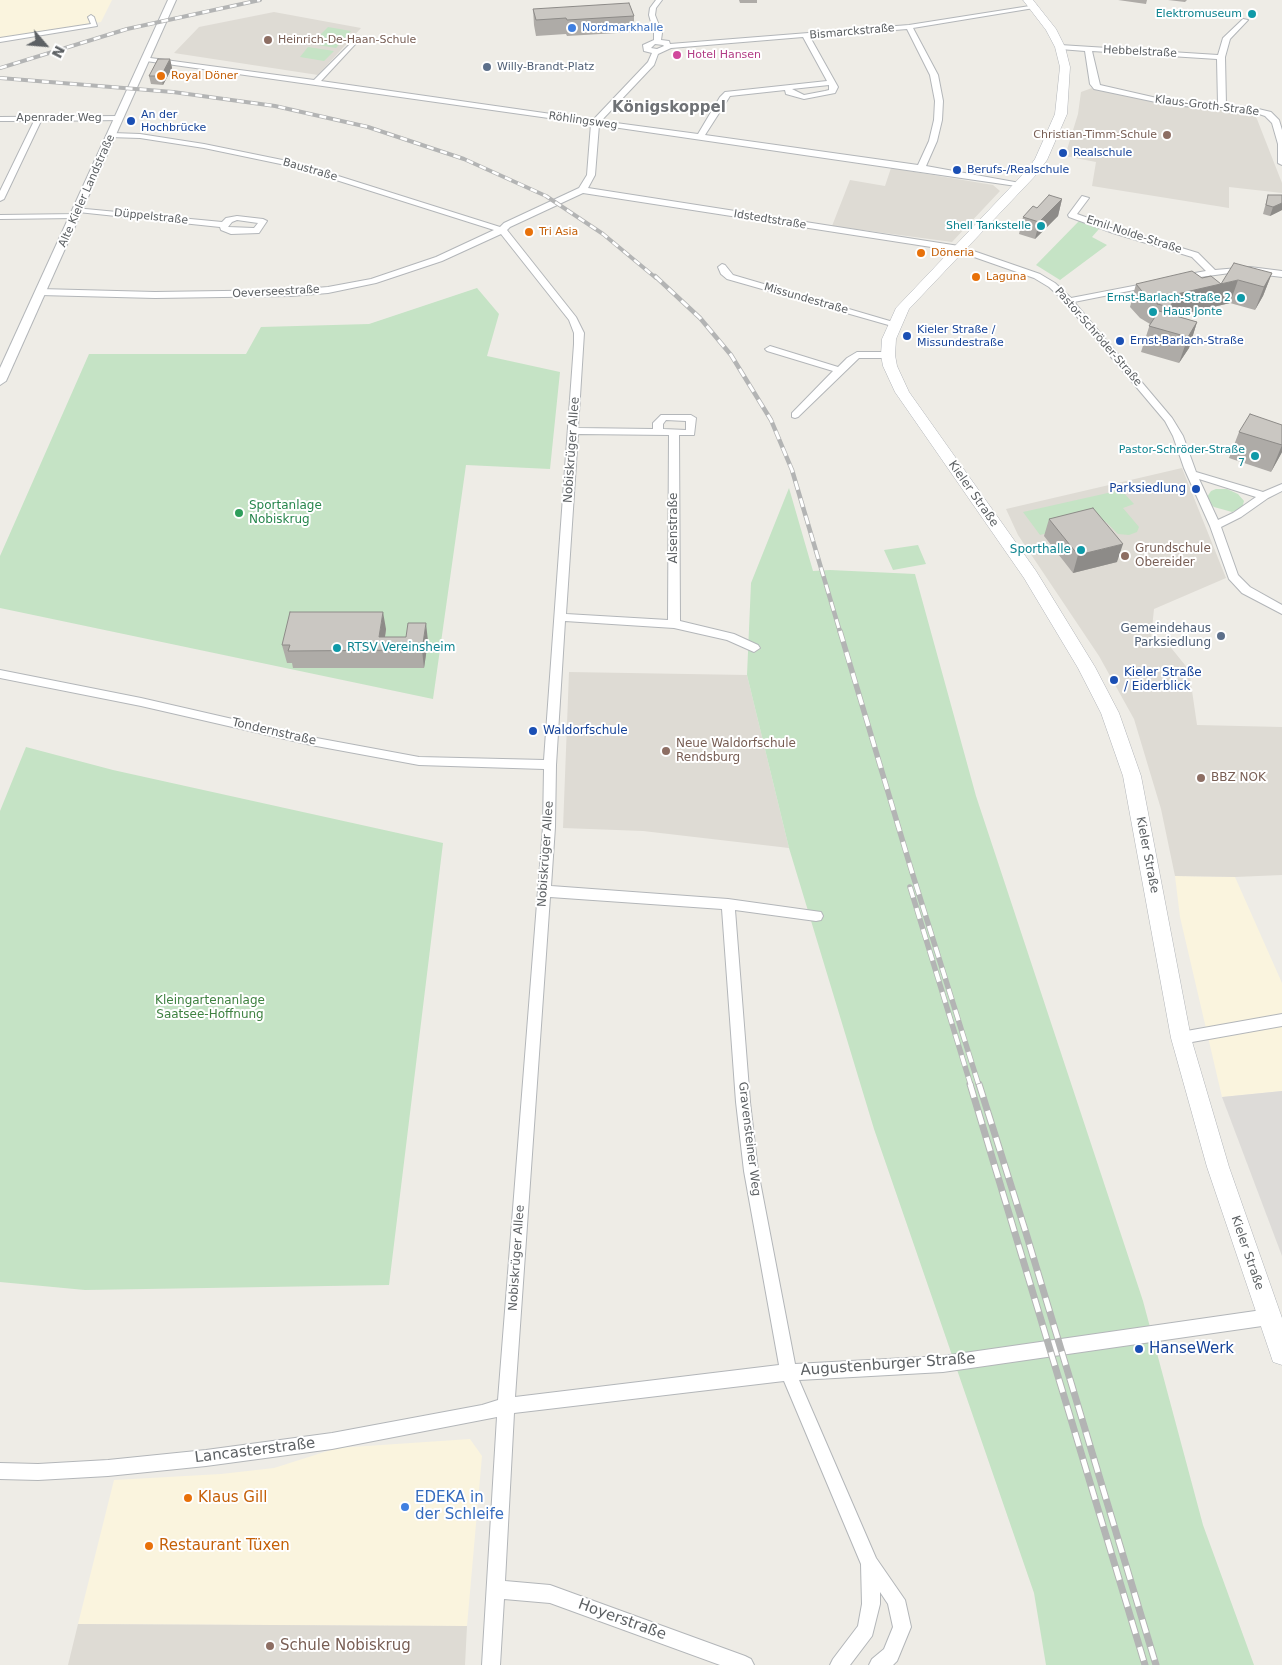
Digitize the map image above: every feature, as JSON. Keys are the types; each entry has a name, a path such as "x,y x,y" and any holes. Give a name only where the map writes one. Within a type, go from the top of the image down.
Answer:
{"main road":[{"name":"Kieler Straße","path":"1031,3 1051,29 1060,47 1065,67 1061,114 1041,160 1020,185 903,308 889,339 888,355 890,366 902,392 1030,575 1086,667 1110,713 1132,776 1181,1038 1216,1162 1282,1353"}],"street":[{"name":"Alte Kieler Landstraße","path":"0,380 172,0"},
{"path":"657,41 658,33 652,15 653,8 659,0"},
{"name":"Bismarckstraße","path":"668,46 909,27 1031,3"},
{"path":"0,40 95,25 90,17"},
{"path":"1222,107 1221,57 1227,38 1245,20"},
{"path":"909,27 934,75 939,101 935,134 921,168"},
{"path":"700,137 724,96 728,94 832,83 805,36"},
{"path":"316,83 358,38"},
{"path":"657,41 668,46 664,50 656,51 647,49 646,46 651,42 657,41"},
{"name":"Hebbelstraße","path":"1060,47 1221,57"},
{"name":"Klaus-Groth-Straße","path":"1088,49 1094,84 1097,87 1170,103 1250,109 1268,114 1276,122 1282,144"},
{"path":"502,230 507,225 582,190 588,183 591,175 595,122 643,72 651,62 656,51"},
{"name":"Röhlingsweg","path":"146,59 921,168 1020,185"},
{"path":"0,199 39,118"},
{"name":"Apenrader Weg","path":"0,119 119,118"},
{"name":"Baustraße","path":"112,135 140,136 204,146 297,165 502,230"},
{"path":"1282,144 1282,163"},
{"name":"Idstedtstraße","path":"582,190 959,249"},
{"name":"Emil-Nolde-Straße","path":"1086,198 1072,215 1116,231 1195,255 1212,271"},
{"name":"Düppelstraße","path":"0,217 77,213 224,225"},
{"name":"Oeverseestraße","path":"40,292 237,294 328,290 373,281 407,271 502,230"},
{"name":"Nobiskrüger Allee","path":"491,1665 506,1406 549,827 550,765 579,333 573,319 502,230"},
{"name":"Pastor-Schröder-Straße","path":"959,249 1037,276 1052,285 1068,301 1169,420 1178,436 1234,576 1255,596 1282,610"},
{"name":"Missundestraße","path":"722,267 724,272 730,277 895,324"},
{"path":"1068,301 1212,271 1250,270 1282,274"},
{"path":"770,349 839,370"},
{"path":"795,415 839,370 857,355 888,355"},
{"path":"573,431 691,433 691,418 664,417 658,423 658,432"},
{"name":"Alsenstraße","path":"674,432 674,624"},
{"path":"1193,474 1264,496"},
{"path":"1215,526 1237,516 1264,496 1282,487"},
{"path":"561,617 674,624 730,637 754,648"},
{"name":"Tondernstraße","path":"0,674 141,702 311,741 419,761 550,765"},
{"path":"543,891 728,904 816,916"},
{"name":"Gravensteiner Weg","path":"728,904 743,1102 751,1172 788,1372"},
{"path":"1181,1038 1282,1020"},
{"name":"Augustenburger Straße","path":"506,1406 788,1372 943,1364 1269,1317"},
{"path":"788,1372 870,1564 896,1600 902,1627 891,1655 878,1665"},
{"name":"Lancasterstraße","path":"0,1471 38,1472 108,1468 206,1458 332,1441 482,1413 506,1406"},
{"path":"839,1665 866,1630 871,1604 870,1564"},
{"name":"Hoyerstraße","path":"496,1589 550,1594 745,1665"}],"shaded area":[{"path":"0,0 112,0 101,22 0,38"},
{"name":"Heinrich-De-Haan-Schule","path":"274,12 361,28 318,75 174,53 199,27"},
{"name":"Christian-Timm-Schule","path":"1092,88 1182,106 1250,111 1255,114 1282,183 1282,193 1229,187 1229,208 1092,186 1096,162 1065,156 1078,114 1081,92"},
{"path":"891,168 993,185 1000,191 952,242 832,226 850,180 885,186"},
{"path":"1182,468 1226,578 1154,609 1151,638 1168,644 1189,670 1197,725 1282,727 1282,875 1235,877 1175,876 1161,809 1134,719 1099,656 1018,535 1006,509"},
{"name":"Neue Waldorfschule Rendsburg","path":"569,672 747,675 789,848 643,831 563,828"},
{"path":"1175,876 1235,877 1282,983 1282,1091 1222,1097 1180,917"},
{"path":"1282,1091 1282,1256 1222,1097"},
{"path":"470,1439 482,1456 467,1626 78,1624 114,1480 221,1474 274,1468 337,1448"},
{"name":"Schule Nobiskrug","path":"78,1624 467,1626 465,1665 68,1665"}],"green space":[{"path":"328,27 351,31 336,48 311,44"},
{"path":"308,47 334,51 324,61 300,57"},
{"path":"1079,221 1099,229 1092,237 1107,245 1060,280 1036,265"},
{"name":"Sportanlage Nobiskrug","path":"477,288 499,314 487,356 560,372 550,469 466,465 433,699 0,608 0,556 89,354 246,354 261,327 369,324"},
{"path":"789,488 813,571 915,574 976,796 1143,1301 1203,1525 1254,1665 1046,1665 1034,1593 874,1129 789,848 747,675 751,583"},
{"path":"1227,489 1238,494 1244,501 1242,508 1232,512 1214,507 1210,504 1207,497 1211,491"},
{"path":"1121,490 1134,504 1123,508 1139,527 1137,532 1129,535 1118,534 1106,522 1095,520 1040,535 1023,512"},
{"path":"918,545 926,564 893,570 884,550"},
{"name":"Kleingartenanlage Saatsee-Hoffnung","path":"26,747 113,770 443,843 389,1285 85,1290 0,1282 0,811"}],"building":[{"path":"629,3 634,16 536,20 533,9"},
{"path":"158,59 170,59 161,76 149,76"},
{"path":"1049,195 1062,199 1039,222 1023,217 1033,206 1037,208"},
{"path":"1268,195 1282,195 1282,203 1273,207 1266,205"},
{"path":"1234,263 1272,273 1264,287 1238,280 1221,284"},
{"path":"1192,271 1202,278 1211,276 1221,284 1177,294 1170,307 1157,304 1158,301 1146,296 1136,284"},
{"path":"1159,311 1197,322 1188,337 1149,326"},
{"path":"1250,414 1282,425 1282,445 1239,432"},
{"path":"1093,508 1123,544 1078,555 1049,519"},
{"path":"290,612 383,612 379,637 406,637 408,623 426,623 422,650 288,651 290,645 282,645"}],"railway":[{"path":"0,68 127,29 260,0"},
{"path":"0,78 173,92 275,106 368,127 464,159 546,196 603,234 656,278"},
{"path":"655,276 700,318 731,355 771,420 792,470 840,632"},
{"path":"840,631 911,869 979,1086"},
{"path":"910,887 971,1086"},
{"path":"970,1084 1145,1665"},
{"path":"979,1084 1026,1233 1156,1665"}],"place":[{"name":"Elektromuseum","path":"1252,14"},
{"name":"Nordmarkhalle","path":"572,28"},
{"name":"Heinrich-De-Haan-Schule","path":"268,40"},
{"name":"Hotel Hansen","path":"677,55"},
{"name":"Willy-Brandt-Platz","path":"487,67"},
{"name":"Royal Döner","path":"161,76"},
{"name":"An der Hochbrücke","path":"131,121"},
{"name":"Christian-Timm-Schule","path":"1167,135"},
{"name":"Realschule","path":"1063,153"},
{"name":"Berufs-/Realschule","path":"957,170"},
{"name":"Shell Tankstelle","path":"1041,226"},
{"name":"Tri Asia","path":"529,232"},
{"name":"Döneria","path":"921,253"},
{"name":"Laguna","path":"976,277"},
{"name":"Ernst-Barlach-Straße 2","path":"1241,298"},
{"name":"Haus Jonte","path":"1153,312"},
{"name":"Kieler Straße / Missundestraße","path":"907,336"},
{"name":"Ernst-Barlach-Straße","path":"1120,341"},
{"name":"Pastor-Schröder-Straße 7","path":"1255,456"},
{"name":"Parksiedlung","path":"1196,489"},
{"name":"Sportanlage Nobiskrug","path":"239,513"},
{"name":"Sporthalle","path":"1081,550"},
{"name":"Grundschule Obereider","path":"1125,556"},
{"name":"Gemeindehaus Parksiedlung","path":"1221,636"},
{"name":"RTSV Vereinsheim","path":"337,648"},
{"name":"Kieler Straße / Eiderblick","path":"1114,680"},
{"name":"Waldorfschule","path":"533,731"},
{"name":"Neue Waldorfschule Rendsburg","path":"666,751"},
{"name":"BBZ NOK","path":"1201,778"},
{"name":"HanseWerk","path":"1139,1349"},
{"name":"Klaus Gill","path":"188,1498"},
{"name":"EDEKA in der Schleife","path":"405,1507"},
{"name":"Restaurant Tüxen","path":"149,1546"},
{"name":"Schule Nobiskrug","path":"270,1646"}],"district":[{"name":"Königskoppel","path":"669,108"}]}
